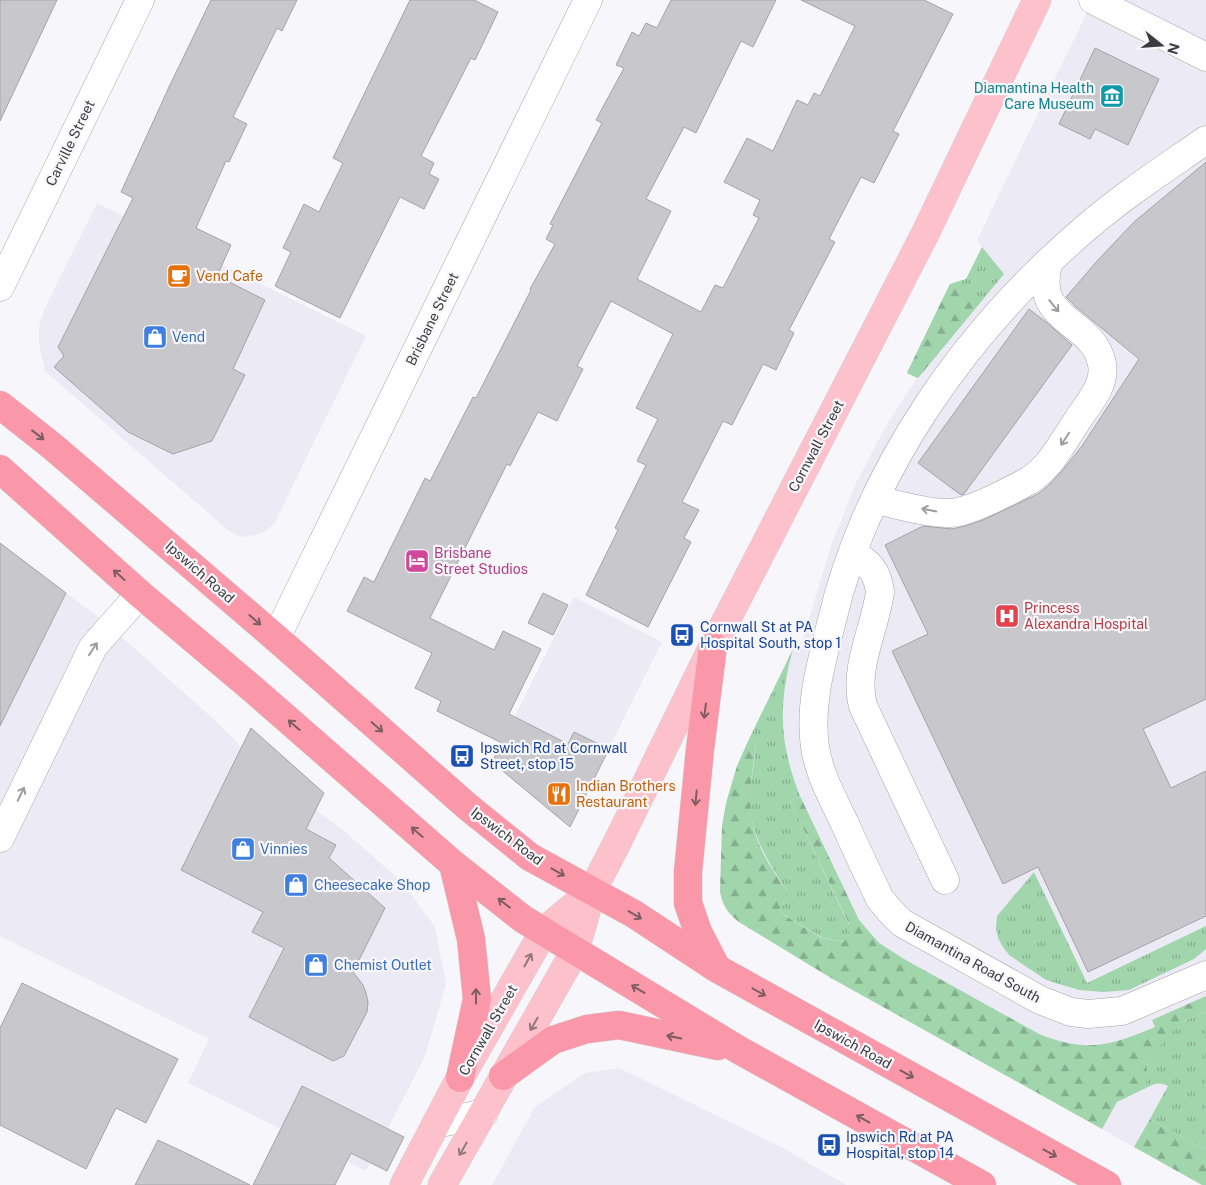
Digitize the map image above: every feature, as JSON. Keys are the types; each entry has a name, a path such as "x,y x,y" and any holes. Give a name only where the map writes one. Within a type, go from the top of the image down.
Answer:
{"highway":[{"name":"Ipswich Road","path":"0,405 52,446 276,638 468,807 530,857 634,914 716,968 1108,1185"},
{"path":"0,468 140,594 454,864 523,919 739,1050 982,1185"},
{"path":"713,646 688,872 688,903 698,932 716,968"},
{"path":"454,864 471,939 477,999 460,1078"},
{"path":"504,1076 553,1040 587,1029 619,1025 739,1050"}],"main road":[{"name":"Cornwall Street","path":"442,1185 575,951 592,891 713,646 920,243 1037,0"},
{"name":"Cornwall Street","path":"404,1185 460,1078 544,931 592,891"}],"street":[{"name":"Carville Street","path":"0,286 140,0"},
{"name":"Brisbane Street","path":"276,638 588,0"},
{"path":"1093,0 1206,57"},
{"name":"Diamantina Road South","path":"1206,140 1128,194 1087,226 1049,261 989,325 937,391 910,434 864,522 835,608 814,702 815,747 821,771 880,899 902,923 1040,1000 1071,1012 1088,1014 1122,1011 1206,975"},
{"path":"875,500 937,512 959,512 976,507 1031,479 1040,472 1057,452 1100,386 1102,365 1099,353 1093,343 1050,302 1045,290 1044,275 1049,261"},
{"path":"852,554 867,562 874,571 879,581 880,592 861,673 860,694 863,706 945,880"},
{"path":"0,838 92,647 140,594"},
{"path":"436,1124 484,1113"}],"shaded area":[{"name":"Princess Alexandra Hospital","path":"1093,0 1206,0 1206,1185 1202,1185 831,978 739,922 729,914 722,903 720,892 722,826 737,766 793,649 799,651 832,543 857,481 887,424 917,378 907,373 950,284 966,279 982,247 977,240"},
{"path":"97,203 366,336 274,524 264,532 241,537 229,531 45,371 39,344 39,327 44,310"},
{"path":"0,543 107,624 219,724 242,748 343,830 402,882 435,927 446,984 425,1056 366,1171 188,1083 209,1039 0,936"},
{"path":"574,597 662,642 570,827 492,762"},
{"path":"619,1068 785,1149 846,1185 492,1185 535,1107 585,1073"}],"green space":[{"path":"982,247 1004,274 918,378 907,373 950,284 966,279"},
{"path":"950,284 976,307 918,378 907,373"},
{"path":"793,649 785,688 783,723 788,758 800,796 790,801 849,925 849,934 845,942 823,938 779,912 788,893 762,849 753,826 750,801 756,746 749,739"},
{"path":"749,739 756,746 750,793 754,828 763,853 788,893 779,912 822,938 844,942 849,934 849,924 790,801 800,796 859,920 879,943 904,959 1039,1034 1071,1044 1098,1045 1124,1039 1155,1027 1152,1020 1206,996 1206,1012 1185,1020 1166,1038 1147,1065 1146,1088 1117,1102 1102,1129 831,978 739,922 724,905 720,892 722,826 726,803 737,766"},
{"path":"1034,872 1087,983 1206,926 1206,949 1194,959 1129,990 1104,992 1079,990 1046,980 1009,955 998,938 996,928 997,916"},
{"path":"1206,1012 1206,1150 1150,1119 1168,1086 1159,1083 1146,1088 1146,1073 1150,1059 1174,1029 1184,1021"},
{"path":"1150,1119 1206,1150 1206,1185 1202,1185 1134,1147"}],"building":[{"path":"0,0 57,0 0,121"},
{"path":"211,0 297,0 282,31 277,28 233,117 247,124 229,162 226,161 196,228 231,245 217,276 265,300 233,369 245,375 212,441 173,454 128,432 54,367 64,356 58,347 133,198 121,192"},
{"path":"410,0 474,0 498,12 475,60 471,58 421,156 434,163 429,174 439,179 424,209 400,197 340,318 275,286 291,252 283,248 304,204 319,212 343,163 333,158"},
{"path":"671,0 776,0 753,47 741,41 696,133 684,127 646,199 671,211 637,279 701,312 715,285 723,288 759,218 753,215 760,200 724,182 747,138 773,151 797,100 808,105 814,93 820,96 855,26 801,0 924,0 953,14 893,131 899,134 874,183 861,177 829,239 835,242 789,330 794,333 776,370 763,364 732,425 723,421 682,502 699,510 684,538 691,542 648,627 586,595 618,530 615,528 646,465 637,461 658,419 636,408 673,334 611,301 577,366 583,369 557,421 538,412 510,466 507,464 430,618 494,650 503,631 541,649 509,714 568,744 574,732 609,749 570,827 492,762 502,743 437,711 441,701 415,688 432,653 347,611 364,577 374,582 425,478 430,481 473,397 476,398 530,289 555,244 546,239 553,225 550,224 602,123 596,120 624,68 616,65 632,32 639,36 646,23 657,28"},
{"name":"Diamantina Health Care Museum","path":"1095,48 1159,79 1128,145 1095,129 1090,139 1059,124"},
{"path":"1206,162 1206,699 1143,729 1171,788 1206,771 1206,916 1088,972 1038,867 1003,884 892,651 928,634 885,545 923,526 952,529 983,520 1038,494 1062,471 1082,446 1139,359 1066,297 1134,222"},
{"path":"1029,309 1072,345 964,494 961,495 918,463"},
{"path":"0,543 66,593 0,726"},
{"path":"543,593 568,605 553,635 528,623"},
{"path":"251,728 324,793 306,829 336,845 329,858 385,908 353,972 363,985 366,993 368,1002 367,1012 344,1056 333,1061 249,1017 284,948 252,932 263,912 181,870"},
{"path":"22,983 178,1059 146,1123 116,1108 86,1169 0,1125 0,1028"},
{"path":"302,1086 404,1137 387,1171 351,1153 335,1185 253,1185"},
{"path":"158,1140 192,1156 250,1185 135,1185"}],"place":[{"name":"Diamantina Health Care Museum","path":"1112,96"},
{"name":"Vend Cafe","path":"179,276"},
{"name":"Vend","path":"155,337"},
{"name":"Brisbane Street Studios","path":"417,561"},
{"name":"Princess Alexandra Hospital","path":"1007,616"},
{"name":"Cornwall St at PA Hospital South, stop 1","path":"682,635"},
{"name":"Ipswich Rd at Cornwall Street, stop 15","path":"462,756"},
{"name":"Indian Brothers Restaurant","path":"559,794"},
{"name":"Vinnies","path":"243,849"},
{"name":"Cheesecake Shop","path":"296,885"},
{"name":"Chemist Outlet","path":"316,965"},
{"name":"Ipswich Rd at PA Hospital, stop 14","path":"829,1145"}]}
